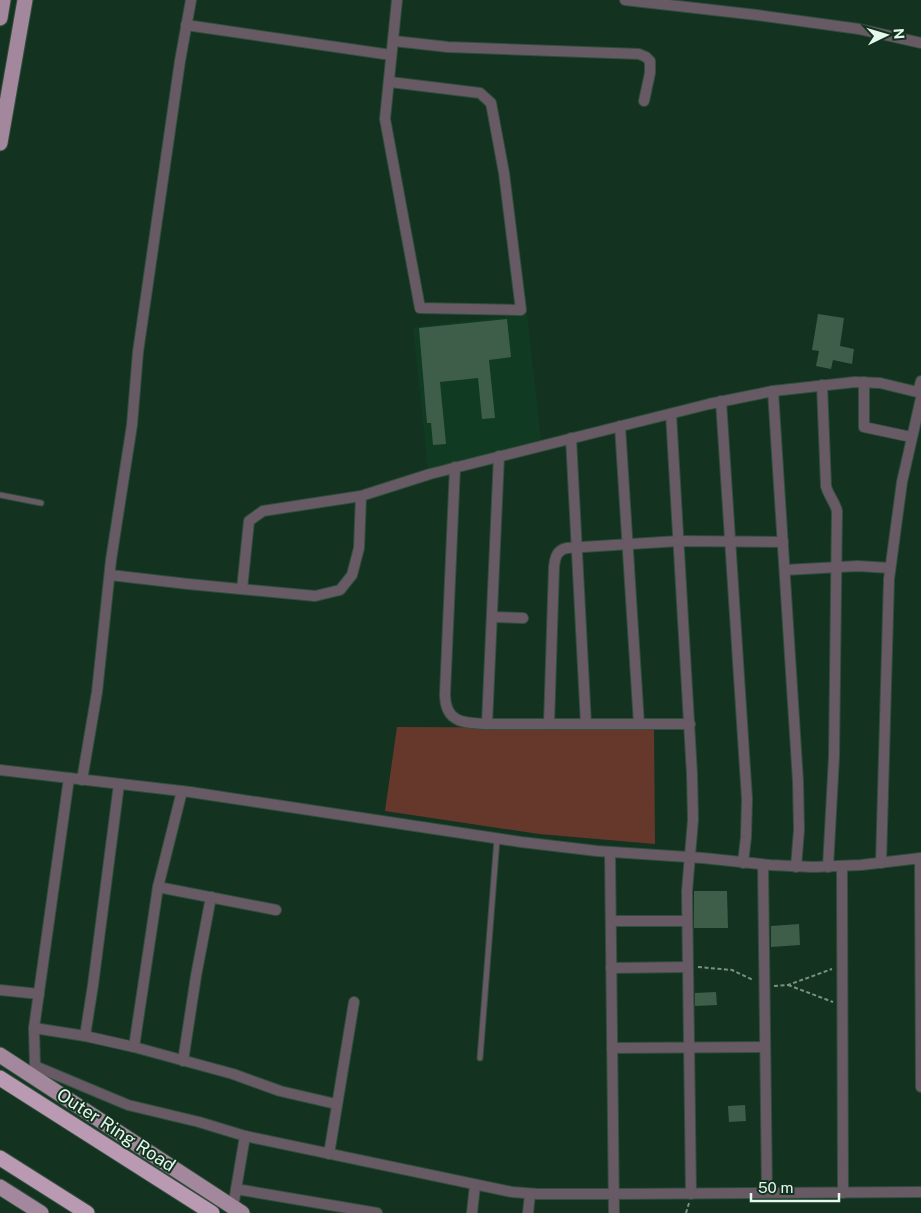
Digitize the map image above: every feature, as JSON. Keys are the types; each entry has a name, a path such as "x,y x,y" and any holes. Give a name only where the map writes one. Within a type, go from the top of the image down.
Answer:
{"highway":[{"name":"Outer Ring Road","path":"0,1078 212,1213"},
{"path":"0,1158 87,1213"}],"main road":[{"path":"0,18 4,0"},
{"path":"0,143 25,0"},
{"path":"0,1055 238,1210"},
{"path":"0,1187 41,1213"}],"street":[{"path":"82,780 97,692 110,575 132,426 138,352 191,0"},
{"path":"390,82 480,92 492,103 504,173 521,310 420,308 385,119 397,0"},
{"path":"625,0 859,29 921,43"},
{"path":"186,25 391,54"},
{"path":"394,41 448,47 639,54 650,61 650,74 644,100"},
{"path":"881,863 890,568 898,503 921,381"},
{"path":"242,589 249,521 263,511 361,496 455,467 720,401 822,385 864,382 880,383 920,394"},
{"path":"864,382 864,427 911,437"},
{"path":"822,385 826,486 827,493 836,506 834,757 828,867"},
{"path":"773,392 784,542 799,806 796,867"},
{"path":"720,401 748,799 746,838 742,863"},
{"path":"670,414 690,724 693,813 687,890 691,1194"},
{"path":"620,426 639,724"},
{"path":"571,438 586,724"},
{"path":"487,724 499,456"},
{"path":"455,467 445,700 448,711 456,719 467,723 690,724"},
{"path":"110,575 315,596 340,590 352,575 359,548 361,496"},
{"path":"549,724 555,560 560,550 577,547 679,541 784,542"},
{"path":"785,570 836,566 890,568"},
{"path":"492,617 523,618"},
{"path":"0,770 182,792 496,839 610,852 796,867 842,866 920,858 921,1087"},
{"path":"70,778 34,1028 35,1066 128,1105 199,1122 245,1136 475,1185 530,1194 921,1192"},
{"path":"85,1036 119,784"},
{"path":"134,1047 158,887 182,792"},
{"path":"610,852 614,1213"},
{"path":"763,865 767,1194"},
{"path":"842,866 843,1193"},
{"path":"158,887 276,910"},
{"path":"183,1061 196,976 212,897"},
{"path":"611,921 687,920"},
{"path":"611,968 688,967"},
{"path":"0,990 39,994"},
{"path":"329,1154 354,1002"},
{"path":"34,1028 85,1036 134,1047 233,1074 280,1091 336,1104"},
{"path":"612,1048 765,1047"},
{"path":"238,1210 236,1188 245,1136"},
{"path":"472,1213 475,1185"},
{"path":"236,1188 377,1213"},
{"path":"528,1213 530,1194"}],"lane":[{"path":"0,495 41,504"},
{"path":"480,1058 496,839"}],"path":[{"path":"788,986 842,1006"}],"shaded area":[{"path":"527,314 541,440 428,470 413,327"},
{"path":"397,727 654,728 655,844 539,834 385,811"}],"building":[{"path":"818,314 844,318 840,346 854,349 852,364 833,360 831,369 816,366 819,351 812,350"},
{"path":"507,319 511,357 489,360 495,418 482,419 478,378 440,382 446,444 433,445 431,423 427,423 419,328"},
{"path":"694,891 727,891 728,928 694,928"},
{"path":"799,924 800,945 771,947 771,926"},
{"path":"716,992 717,1005 695,1006 695,993"},
{"path":"745,1105 746,1121 729,1122 728,1106"}]}
